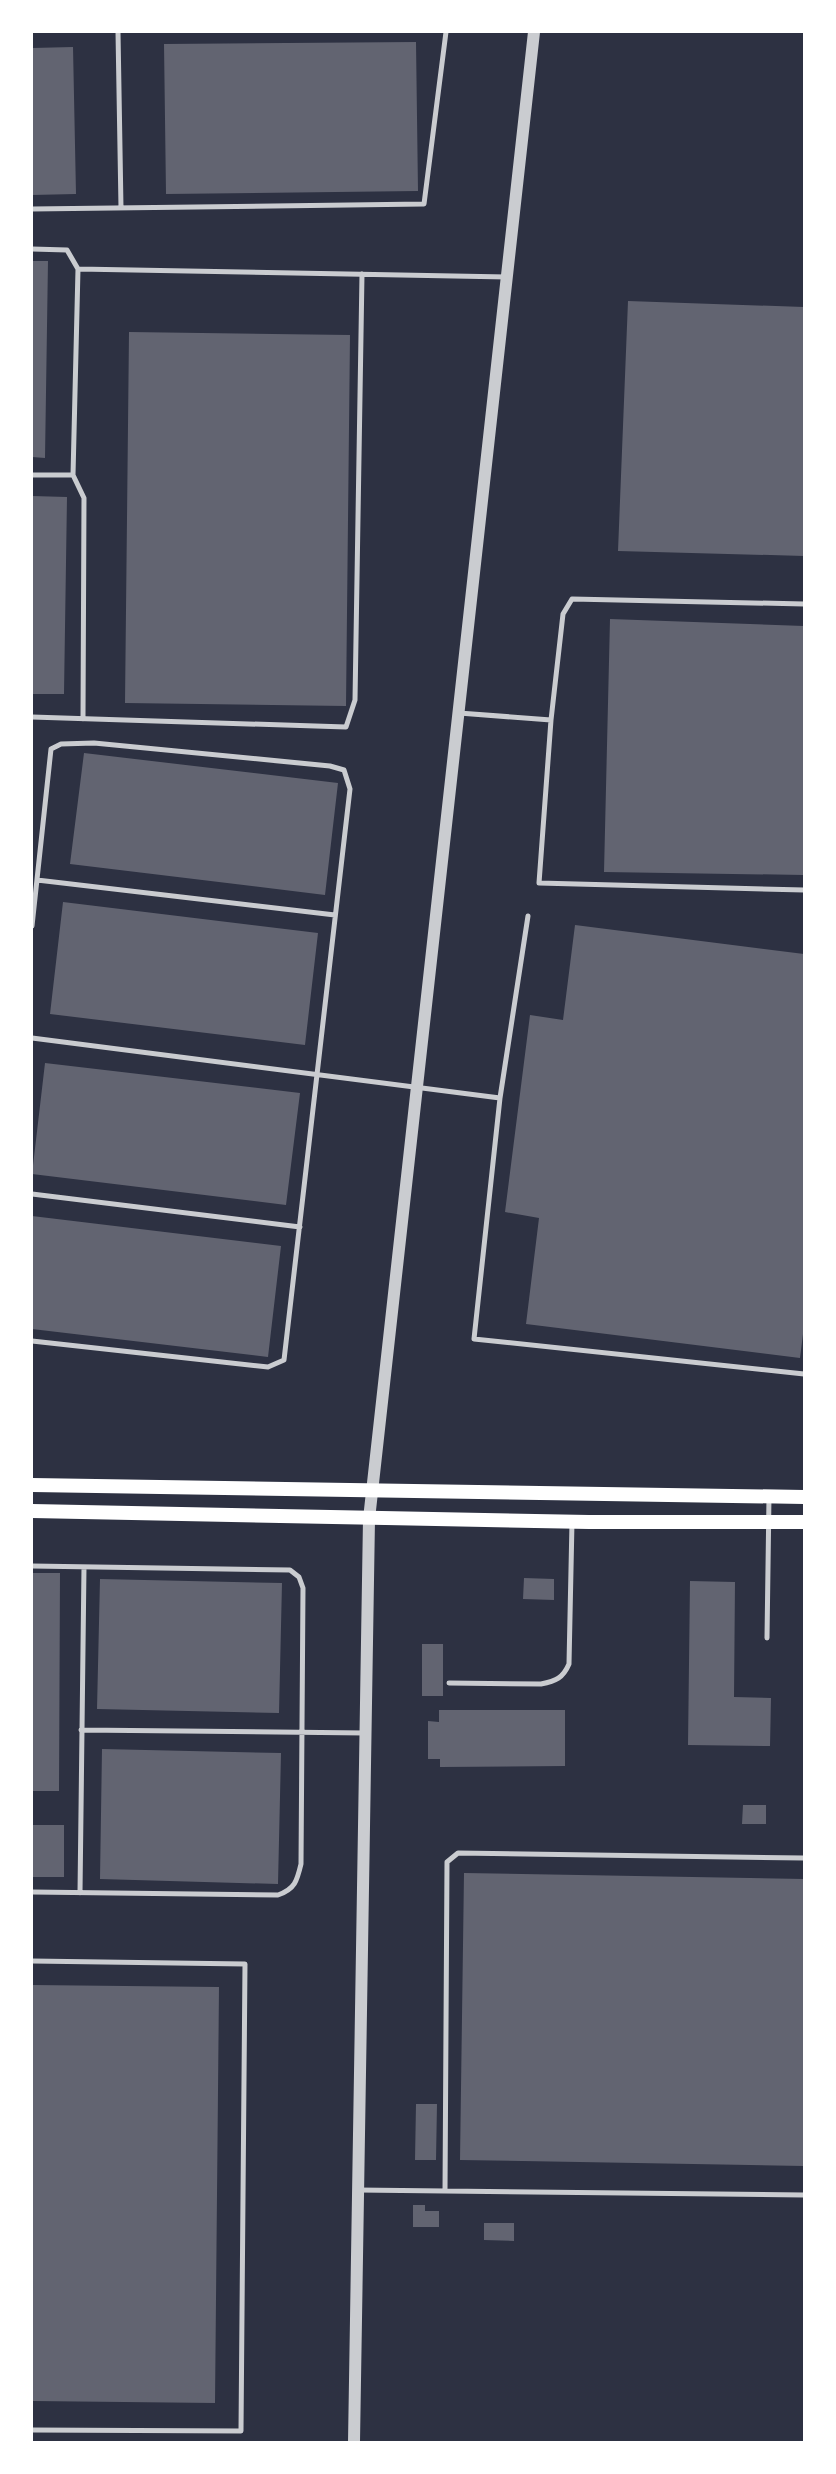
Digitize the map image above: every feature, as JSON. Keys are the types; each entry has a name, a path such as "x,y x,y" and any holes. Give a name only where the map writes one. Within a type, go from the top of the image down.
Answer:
{"main road":[{"path":"32,1485 804,1497"},
{"path":"32,1511 572,1522 804,1522"}],"street":[{"path":"354,2442 369,1519 534,32"}],"lane":[{"path":"118,32 121,208"},
{"path":"32,209 424,204 446,32"},
{"path":"32,249 67,250 78,269 73,475 84,498 83,719"},
{"path":"78,269 507,277"},
{"path":"32,717 345,727 355,700 362,274"},
{"path":"32,475 73,475"},
{"path":"804,604 572,599 563,614 551,720 539,883 804,890"},
{"path":"459,713 551,720"},
{"path":"32,926 51,749 61,744 93,743 330,766 344,770 350,789 284,1360 279,1365 268,1367 32,1341"},
{"path":"37,880 335,915"},
{"path":"528,916 500,1098 474,1339 804,1374"},
{"path":"32,1038 500,1098"},
{"path":"32,1194 300,1227"},
{"path":"767,1638 769,1496"},
{"path":"449,1683 541,1684 554,1682 564,1675 569,1664 572,1522"},
{"path":"32,1566 290,1570 299,1577 303,1588 301,1864 296,1883 289,1891 278,1895 32,1892"},
{"path":"80,1893 84,1567"},
{"path":"81,1730 365,1732"},
{"path":"445,2191 447,1862 458,1853 804,1858"},
{"path":"32,1961 245,1964 241,2431 32,2430"},
{"path":"358,2190 804,2195"}],"building":[{"path":"416,42 418,191 166,194 164,44"},
{"path":"73,47 76,194 32,195 32,48"},
{"path":"32,261 48,261 45,458 32,457"},
{"path":"628,301 804,307 804,556 618,551"},
{"path":"129,332 350,335 346,706 125,703"},
{"path":"32,496 67,497 64,694 32,694"},
{"path":"610,619 804,626 804,875 604,872"},
{"path":"84,753 338,783 325,895 70,864"},
{"path":"63,902 318,933 305,1045 50,1014"},
{"path":"575,925 804,954 804,1326 800,1358 526,1324 539,1218 505,1212 530,1015 563,1020"},
{"path":"45,1063 300,1093 286,1205 32,1174"},
{"path":"32,1216 281,1246 268,1357 32,1329"},
{"path":"32,1573 60,1573 59,1791 32,1791"},
{"path":"524,1578 554,1579 554,1600 523,1599"},
{"path":"100,1579 282,1583 279,1713 97,1709"},
{"path":"690,1581 735,1582 734,1697 771,1698 770,1746 688,1745"},
{"path":"422,1644 443,1644 443,1696 422,1696"},
{"path":"439,1710 565,1710 565,1766 440,1767 440,1759 428,1759 428,1721 439,1722"},
{"path":"102,1749 281,1753 278,1884 100,1879"},
{"path":"743,1805 766,1805 766,1824 742,1824"},
{"path":"32,1825 64,1825 64,1877 32,1877"},
{"path":"464,1873 804,1879 804,2166 460,2160"},
{"path":"32,1985 219,1987 215,2403 32,2401"},
{"path":"416,2104 437,2104 436,2160 415,2160"},
{"path":"413,2205 425,2205 425,2211 439,2211 439,2227 413,2227"},
{"path":"484,2223 514,2223 514,2241 484,2240"}]}
